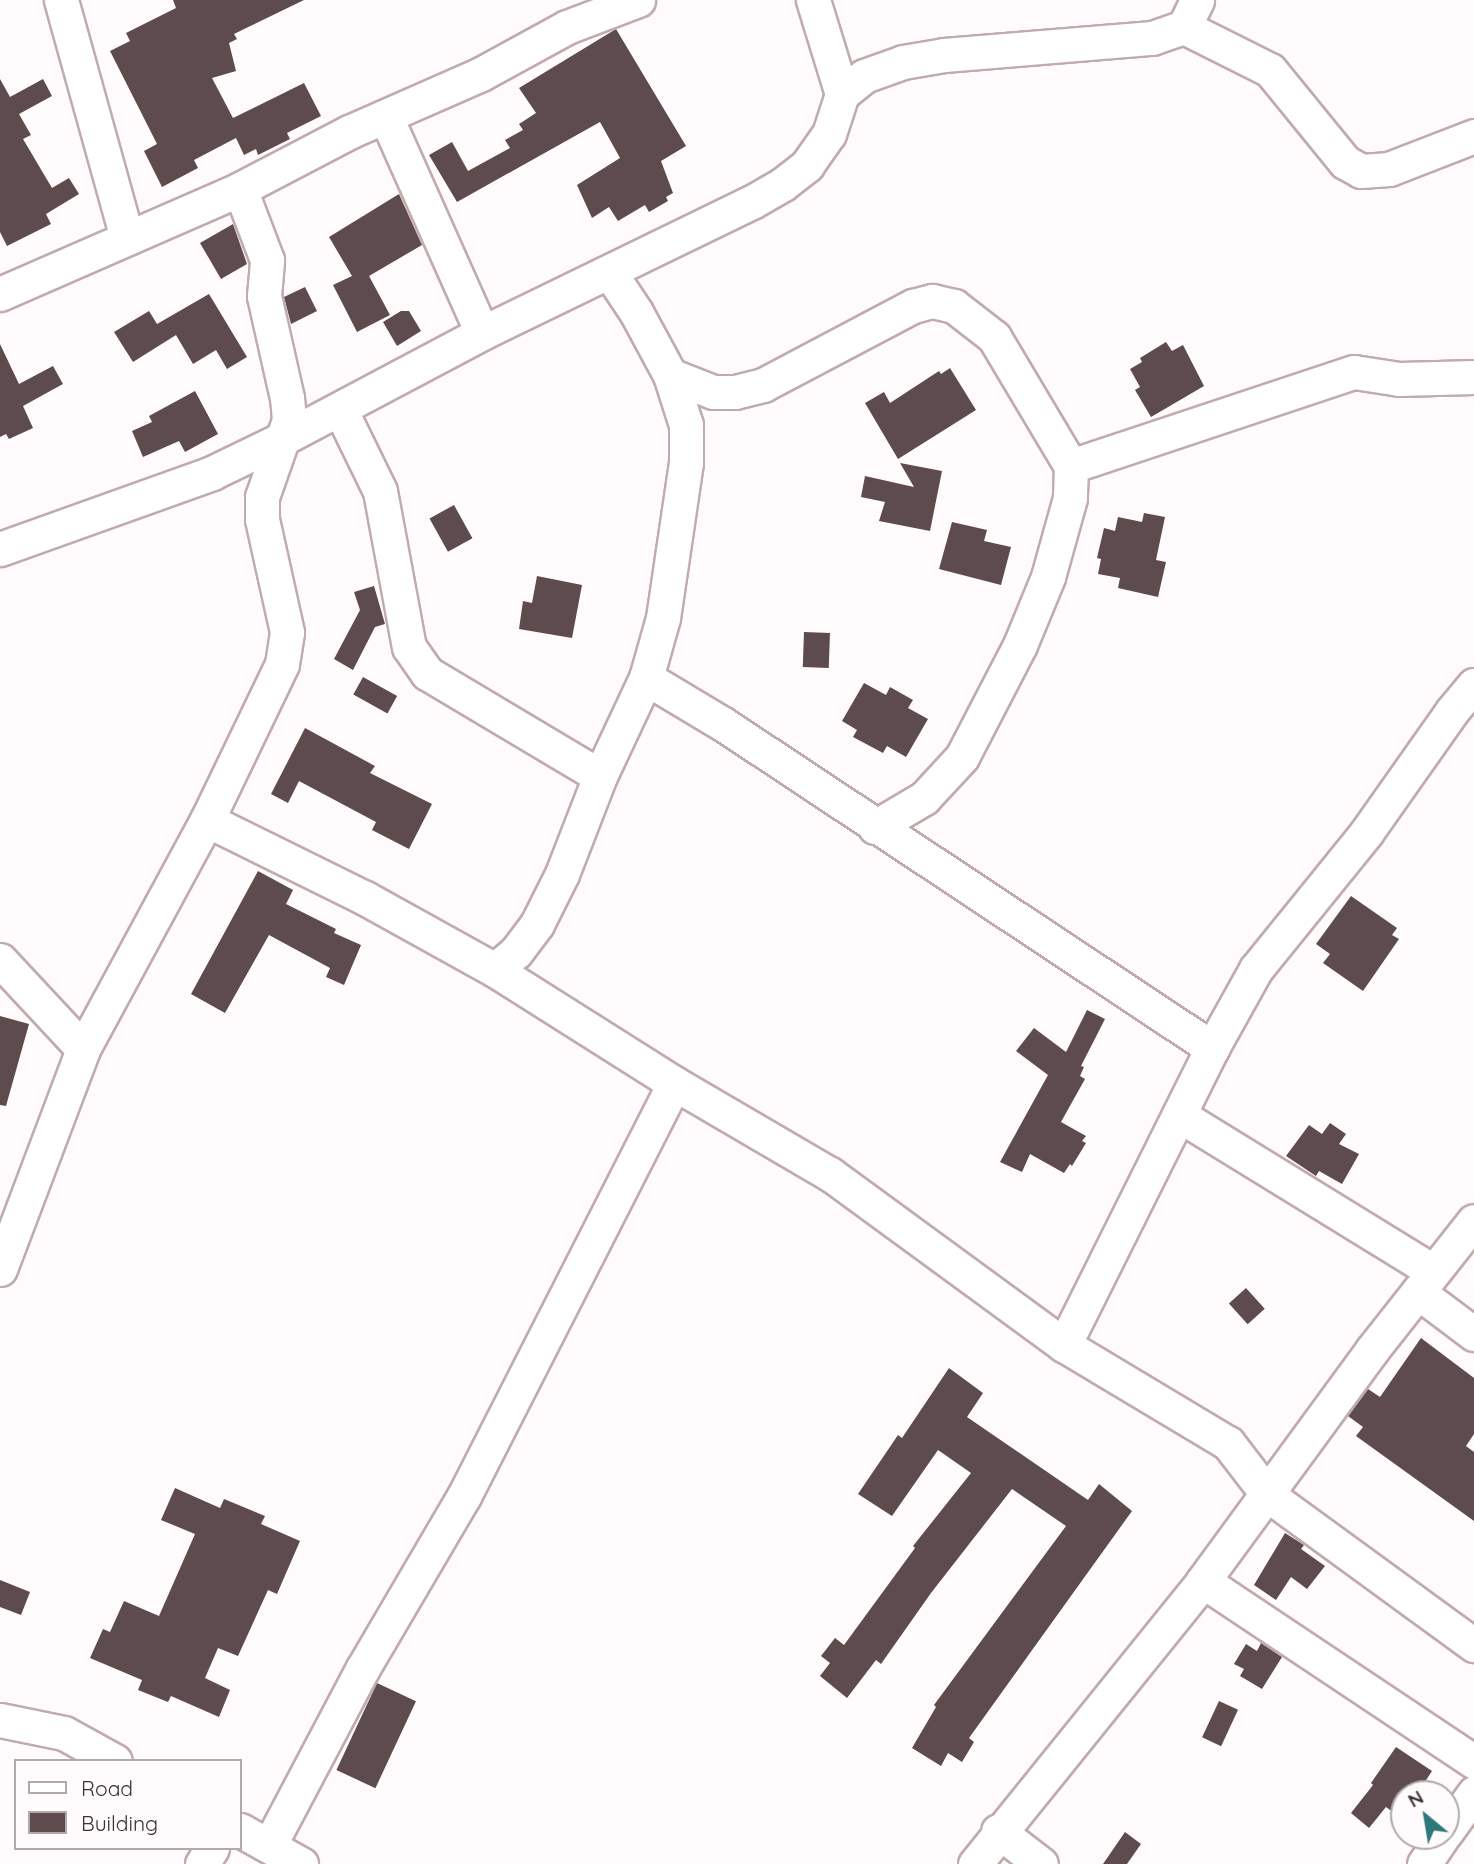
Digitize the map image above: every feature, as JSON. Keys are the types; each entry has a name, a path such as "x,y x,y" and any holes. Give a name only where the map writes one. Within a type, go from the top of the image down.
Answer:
{"street":[{"path":"61,0 127,238"},
{"path":"0,294 240,189 349,132 481,74 567,27 638,0"},
{"path":"813,0 842,94"},
{"path":"0,549 212,473 340,409 482,333 610,273 783,184 807,166 829,134 842,94 864,76 903,62 944,55 1152,38 1190,14 1270,70 1345,162 1361,171 1389,169 1474,136"},
{"path":"386,117 482,333"},
{"path":"0,1269 83,1049 207,820 282,664 288,632 262,519 262,497 289,420 287,398 264,296 267,260 240,189"},
{"path":"495,970 516,952 537,924 562,874 600,776 646,678 663,618 686,463 686,425 670,375 636,312 610,273"},
{"path":"670,375 713,392 735,392 763,385 872,325 932,301 954,306 994,337 1071,466 1070,498 1048,577 1020,645 962,757 924,798 875,827"},
{"path":"1071,466 1354,372 1399,379 1474,377"},
{"path":"340,409 380,491 409,647 421,664 444,684 600,776"},
{"path":"646,678 723,724 875,827 1054,940 1212,1048"},
{"path":"1064,1345 1212,1048 1256,969 1366,833 1452,711 1474,685"},
{"path":"207,820 365,898 495,970 674,1083 830,1174 1064,1345 1228,1443 1268,1495 1474,1644"},
{"path":"0,960 83,1049"},
{"path":"269,1846 363,1668 464,1496 674,1083"},
{"path":"1179,1115 1425,1282 1474,1334"},
{"path":"975,1864 998,1832 1203,1581 1372,1350 1474,1221"},
{"path":"1203,1581 1474,1762"},
{"path":"0,1720 64,1732 111,1759"},
{"path":"1460,1813 1474,1793"},
{"path":"242,1831 301,1864"},
{"path":"998,1832 1041,1864"}],"building":[{"path":"173,0 304,0 234,34 237,39 229,43 236,71 212,78 233,118 304,83 321,116 287,133 290,139 258,155 256,149 244,155 236,138 194,160 198,168 162,187 144,151 157,144 110,51 130,41 126,33 176,8"},
{"path":"616,29 686,146 661,161 673,193 666,197 668,201 649,212 645,205 618,221 609,207 592,218 577,185 620,158 600,122 457,202 429,155 452,142 468,171 510,148 505,140 523,130 519,124 536,113 519,88"},
{"path":"0,79 10,97 43,79 52,96 19,114 31,135 23,139 52,188 69,178 79,194 46,214 51,224 7,246 0,232"},
{"path":"399,194 422,245 369,276 390,315 357,332 333,285 352,276 329,237"},
{"path":"233,224 247,264 221,279 200,243"},
{"path":"305,287 317,311 291,324 284,297"},
{"path":"209,294 247,357 227,369 216,350 193,364 176,335 133,362 114,332 149,311 157,324"},
{"path":"401,311 409,311 421,331 397,346 383,322"},
{"path":"1166,342 1172,351 1183,345 1204,386 1151,417 1135,390 1140,387 1130,369 1142,362 1140,358"},
{"path":"0,344 19,384 53,366 63,384 23,406 33,428 9,439 6,434 0,437"},
{"path":"950,368 976,410 898,459 865,403 884,392 890,403 939,371 941,374"},
{"path":"195,391 218,434 185,452 179,441 143,457 132,431 152,422 149,416"},
{"path":"900,463 942,471 930,531 879,521 885,502 861,497 865,476 914,487"},
{"path":"454,505 472,538 448,552 430,519"},
{"path":"1144,513 1165,517 1156,560 1166,562 1158,597 1118,588 1120,578 1098,574 1101,559 1097,558 1104,528 1115,531 1118,517 1142,522"},
{"path":"952,522 987,530 984,541 1011,547 1001,585 939,569"},
{"path":"537,576 582,585 572,638 519,629 523,601 532,603"},
{"path":"374,586 385,624 375,627 353,670 334,659 360,610 354,592"},
{"path":"804,632 830,633 829,668 803,667"},
{"path":"363,677 397,696 387,713 353,694"},
{"path":"864,683 886,695 890,687 913,700 908,708 928,719 906,757 887,746 883,753 853,737 857,730 842,721"},
{"path":"305,728 375,766 370,773 432,804 409,849 372,830 376,822 299,781 288,803 271,794"},
{"path":"258,871 293,890 286,904 336,929 334,933 361,945 344,985 326,977 330,968 269,935 225,1013 191,994"},
{"path":"1351,896 1397,928 1392,935 1399,939 1363,991 1323,963 1330,954 1316,944"},
{"path":"1087,1010 1105,1019 1081,1066 1084,1067 1080,1076 1085,1079 1061,1122 1086,1136 1082,1141 1086,1143 1072,1166 1070,1164 1064,1173 1030,1154 1022,1172 1000,1162 1048,1075 1016,1051 1034,1028 1066,1052"},
{"path":"0,1016 29,1024 6,1106 0,1105"},
{"path":"1330,1123 1346,1134 1339,1144 1359,1154 1342,1184 1319,1171 1316,1176 1286,1156 1309,1125 1322,1134"},
{"path":"1246,1288 1265,1309 1248,1324 1229,1303"},
{"path":"1421,1338 1474,1378 1474,1434 1466,1446 1474,1452 1474,1521 1356,1436 1363,1427 1348,1416 1368,1389 1380,1397"},
{"path":"949,1368 983,1393 967,1417 1088,1500 1099,1484 1132,1511 969,1738 974,1742 962,1762 948,1753 941,1766 912,1748 936,1707 934,1705 1066,1526 1012,1489 931,1593 881,1664 876,1660 847,1698 820,1676 830,1663 821,1656 835,1638 844,1645 915,1548 913,1546 971,1473 938,1450 892,1516 858,1494 898,1435 902,1438"},
{"path":"175,1488 220,1508 224,1499 265,1516 261,1524 300,1541 277,1594 268,1590 238,1656 218,1648 205,1678 230,1690 219,1717 171,1696 168,1702 138,1690 142,1680 90,1658 103,1629 110,1632 124,1601 159,1616 195,1534 161,1520"},
{"path":"1285,1533 1304,1545 1301,1549 1325,1566 1307,1589 1291,1577 1276,1600 1254,1585"},
{"path":"0,1580 30,1592 21,1615 0,1607"},
{"path":"1261,1643 1282,1657 1262,1689 1240,1676 1244,1669 1234,1664 1246,1644 1257,1651"},
{"path":"377,1683 416,1701 375,1788 336,1770"},
{"path":"1219,1701 1238,1710 1221,1746 1202,1737"},
{"path":"1396,1747 1432,1771 1426,1780 1390,1780 1390,1810 1386,1807 1369,1828 1351,1813 1373,1785 1371,1783"},
{"path":"1125,1832 1141,1844 1127,1864 1103,1864"}]}
